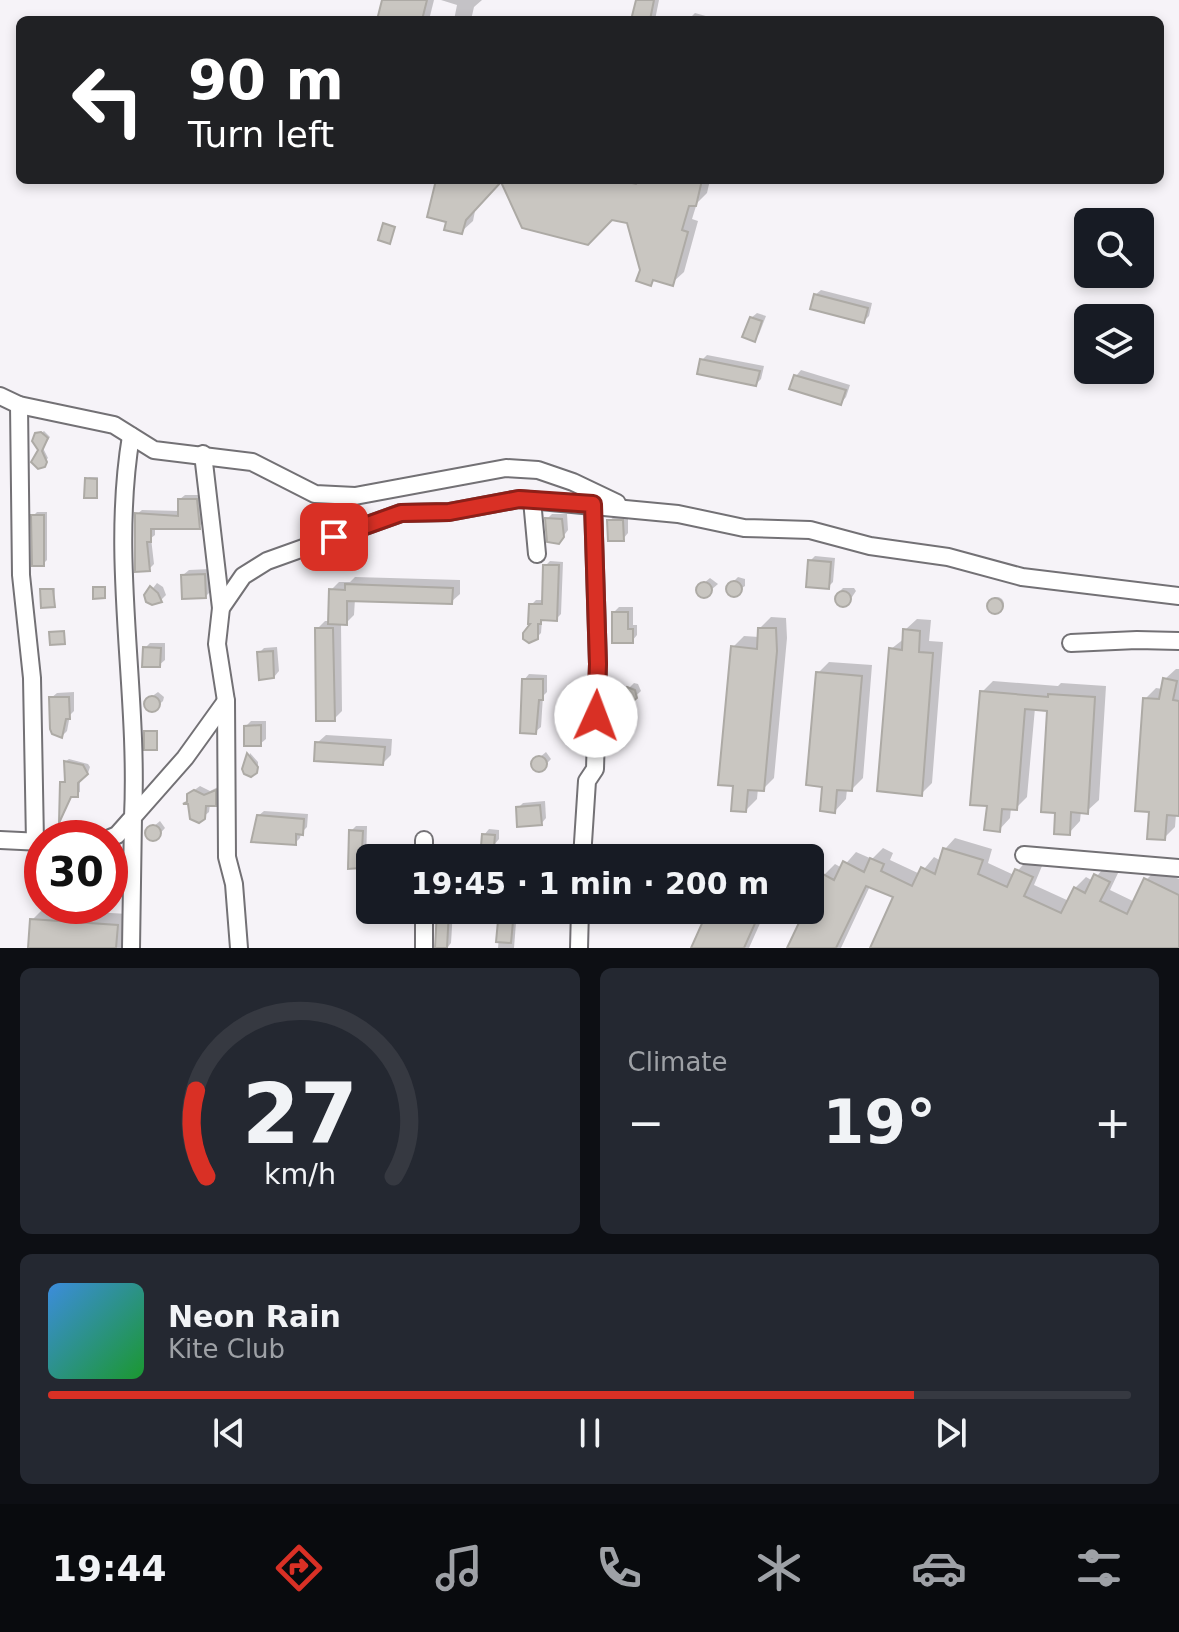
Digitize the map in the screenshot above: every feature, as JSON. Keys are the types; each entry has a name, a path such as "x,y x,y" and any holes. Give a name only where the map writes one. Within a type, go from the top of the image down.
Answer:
{"street":[{"path":"0,396 19,405 114,425 154,450 252,462 315,494 355,496 506,468 538,470 573,482 626,507"},
{"path":"19,405 21,575 32,678 37,820"},
{"path":"131,436 126,469 125,631 131,708 131,948"},
{"path":"203,454 221,608 217,644 226,701 227,857 234,884 239,948"},
{"path":"221,608 243,576 267,561 363,525 401,513 449,512 519,499 626,507 744,528 810,530 870,546 948,557 1022,577 1179,596"},
{"path":"532,500 537,554"},
{"path":"583,844 587,781 595,769 598,664 593,504"},
{"path":"1071,643 1179,641"},
{"path":"128,824 185,758 226,701"},
{"path":"0,840 24,841"},
{"path":"1024,855 1179,868"},
{"path":"424,924 424,948"},
{"path":"579,948 580,924"}],"building":[{"path":"382,0 427,0 423,16 378,16"},
{"path":"636,0 654,0 651,16 632,16"},
{"path":"435,184 499,184 466,220 462,234 444,230 446,222 427,217"},
{"path":"502,184 701,184 696,206 689,206 682,230 688,232 673,286 653,280 651,286 636,281 640,270 627,223 612,220 588,245 522,228"},
{"path":"383,223 395,227 390,244 378,240"},
{"path":"814,294 868,308 864,323 810,309"},
{"path":"750,317 762,321 755,342 742,337"},
{"path":"700,359 760,371 756,386 697,374"},
{"path":"794,375 846,390 841,405 789,389"},
{"path":"41,432 48,438 42,451 47,462 45,467 38,469 31,462 38,450 32,441 35,433"},
{"path":"85,478 97,479 97,498 84,498"},
{"path":"178,499 197,499 200,529 151,529 151,542 147,542 150,571 135,572 135,513 178,516"},
{"path":"31,515 44,515 44,566 32,566"},
{"path":"545,518 562,519 564,537 559,544 547,542"},
{"path":"607,520 623,520 624,541 608,541"},
{"path":"808,560 831,562 829,589 806,587"},
{"path":"543,565 559,565 557,621 541,620 538,639 529,643 523,639 523,633 530,624 529,604 542,604"},
{"path":"205,574 206,598 182,599 181,575"},
{"path":"734,581 740,583 740,595 734,597 728,595 726,589 728,583"},
{"path":"701,582 707,582 712,590 710,596 701,598 696,593 696,587"},
{"path":"345,584 453,588 452,604 347,601 347,625 328,624 329,589 345,590"},
{"path":"150,586 162,602 152,605 146,602 144,595"},
{"path":"93,587 105,587 105,598 93,599"},
{"path":"40,589 53,589 55,607 41,608"},
{"path":"840,591 846,591 851,599 849,605 840,607 835,602 835,596"},
{"path":"995,598 1001,600 1001,612 995,614 989,612 987,606 989,600"},
{"path":"612,612 628,612 628,629 633,629 633,643 612,643"},
{"path":"315,628 333,628 335,721 316,721"},
{"path":"758,628 776,628 777,651 764,791 748,790 746,812 731,811 733,786 718,785 731,646 757,649"},
{"path":"903,629 920,631 919,652 933,653 922,796 877,791 889,648 902,650"},
{"path":"64,631 65,644 50,645 49,632"},
{"path":"143,647 161,648 160,667 142,667"},
{"path":"273,651 274,678 259,680 257,652"},
{"path":"816,672 862,676 852,791 837,790 835,813 820,811 822,787 806,785"},
{"path":"1163,678 1177,681 1173,700 1179,701 1179,816 1167,815 1165,840 1147,839 1149,812 1135,811 1143,698 1159,699"},
{"path":"522,679 543,679 543,700 539,700 536,734 520,733"},
{"path":"627,687 635,690 637,698 625,708 621,697"},
{"path":"980,691 1048,697 1048,694 1095,697 1088,814 1071,812 1070,835 1054,834 1055,813 1041,812 1047,711 1025,709 1017,810 1002,809 1000,832 984,830 987,806 970,805"},
{"path":"152,696 158,698 158,710 152,712 146,710 144,704 146,698"},
{"path":"49,697 69,697 70,719 66,719 62,738 52,734 50,729"},
{"path":"611,715 629,716 627,739 609,738"},
{"path":"261,725 261,746 244,746 244,726"},
{"path":"144,731 157,731 157,750 144,750"},
{"path":"315,742 385,747 383,765 314,761"},
{"path":"247,753 258,767 257,773 251,777 244,774 242,769"},
{"path":"539,756 545,758 545,770 539,772 533,770 531,764 533,758"},
{"path":"64,761 83,765 88,774 78,783 78,797 71,797 59,820 60,782 65,782"},
{"path":"194,790 204,795 216,790 216,806 206,806 205,819 199,823 190,819 188,804 183,804 187,802 187,794"},
{"path":"540,805 542,825 517,827 516,807"},
{"path":"257,815 304,819 303,835 296,834 296,845 251,842"},
{"path":"153,825 159,827 159,839 153,841 147,839 145,833 147,827"},
{"path":"349,830 363,831 362,844 356,844 356,868 348,869"},
{"path":"482,834 495,835 494,844 481,844"},
{"path":"943,848 983,860 978,874 1007,887 1015,869 1033,877 1024,896 1061,913 1074,887 1085,893 1094,874 1110,882 1100,901 1127,914 1144,878 1179,895 1179,948 870,948 893,897 866,886 836,948 787,948 798,924 824,924 824,875 834,880 843,861 864,872 870,858 884,864 881,871 912,886 921,867 935,874"},
{"path":"30,924 118,925 116,948 28,948"},
{"path":"436,924 448,924 447,948 435,948"},
{"path":"498,924 513,924 511,943 496,942"},
{"path":"702,924 755,924 744,948 691,948"}],"route":[{"path":"334,537 401,513 449,512 519,499 593,504 598,664 596,716"}]}
